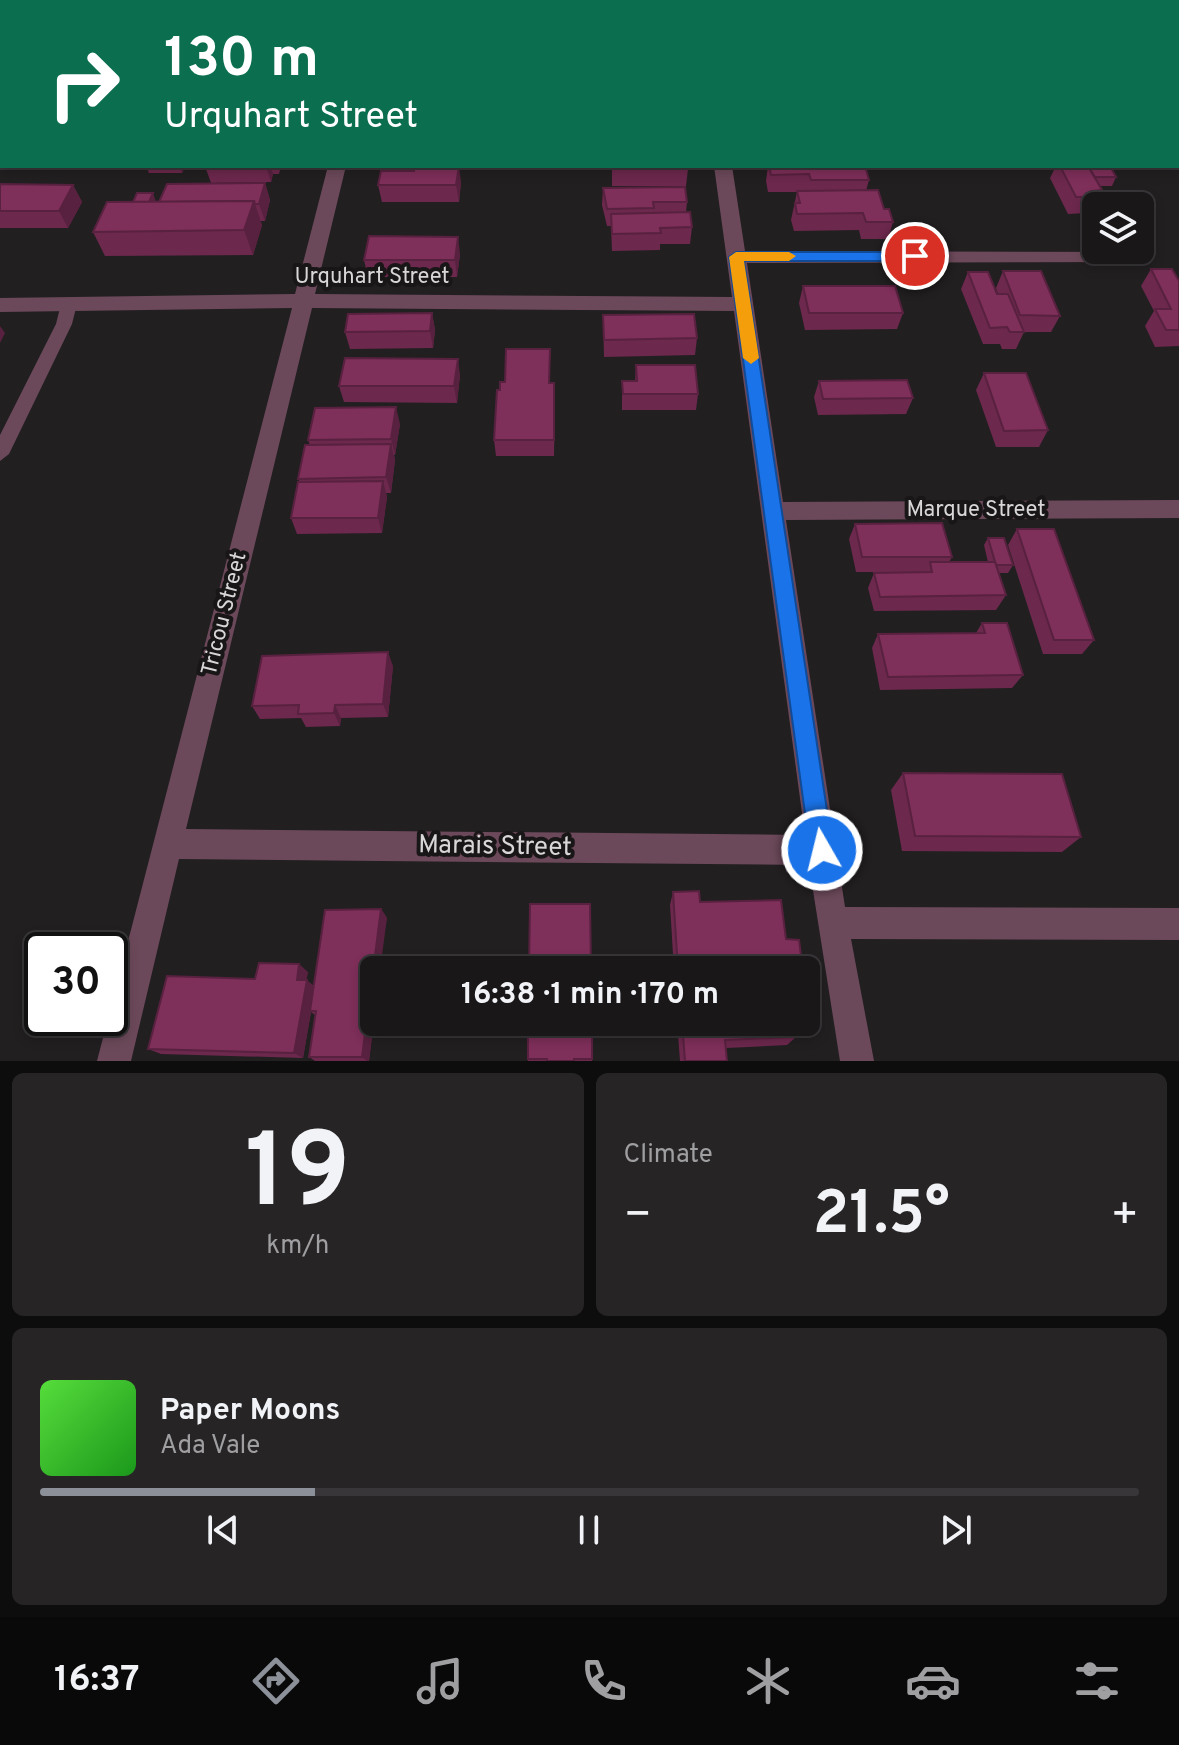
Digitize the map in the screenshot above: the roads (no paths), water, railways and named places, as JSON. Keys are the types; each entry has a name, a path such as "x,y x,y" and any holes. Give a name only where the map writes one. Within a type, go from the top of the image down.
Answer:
{"street":[{"name":"Tricou Street","path":"114,1061 336,168"},
{"path":"723,168 832,923 857,1061"},
{"path":"736,257 1082,256"},
{"name":"Urquhart Street","path":"0,305 302,301 743,304"},
{"name":"Marque Street","path":"773,511 1179,509"},
{"name":"Marais Street","path":"169,844 822,850"},
{"path":"832,923 1179,924"}],"lane":[{"path":"0,454 5,435 64,324 69,304"}]}
